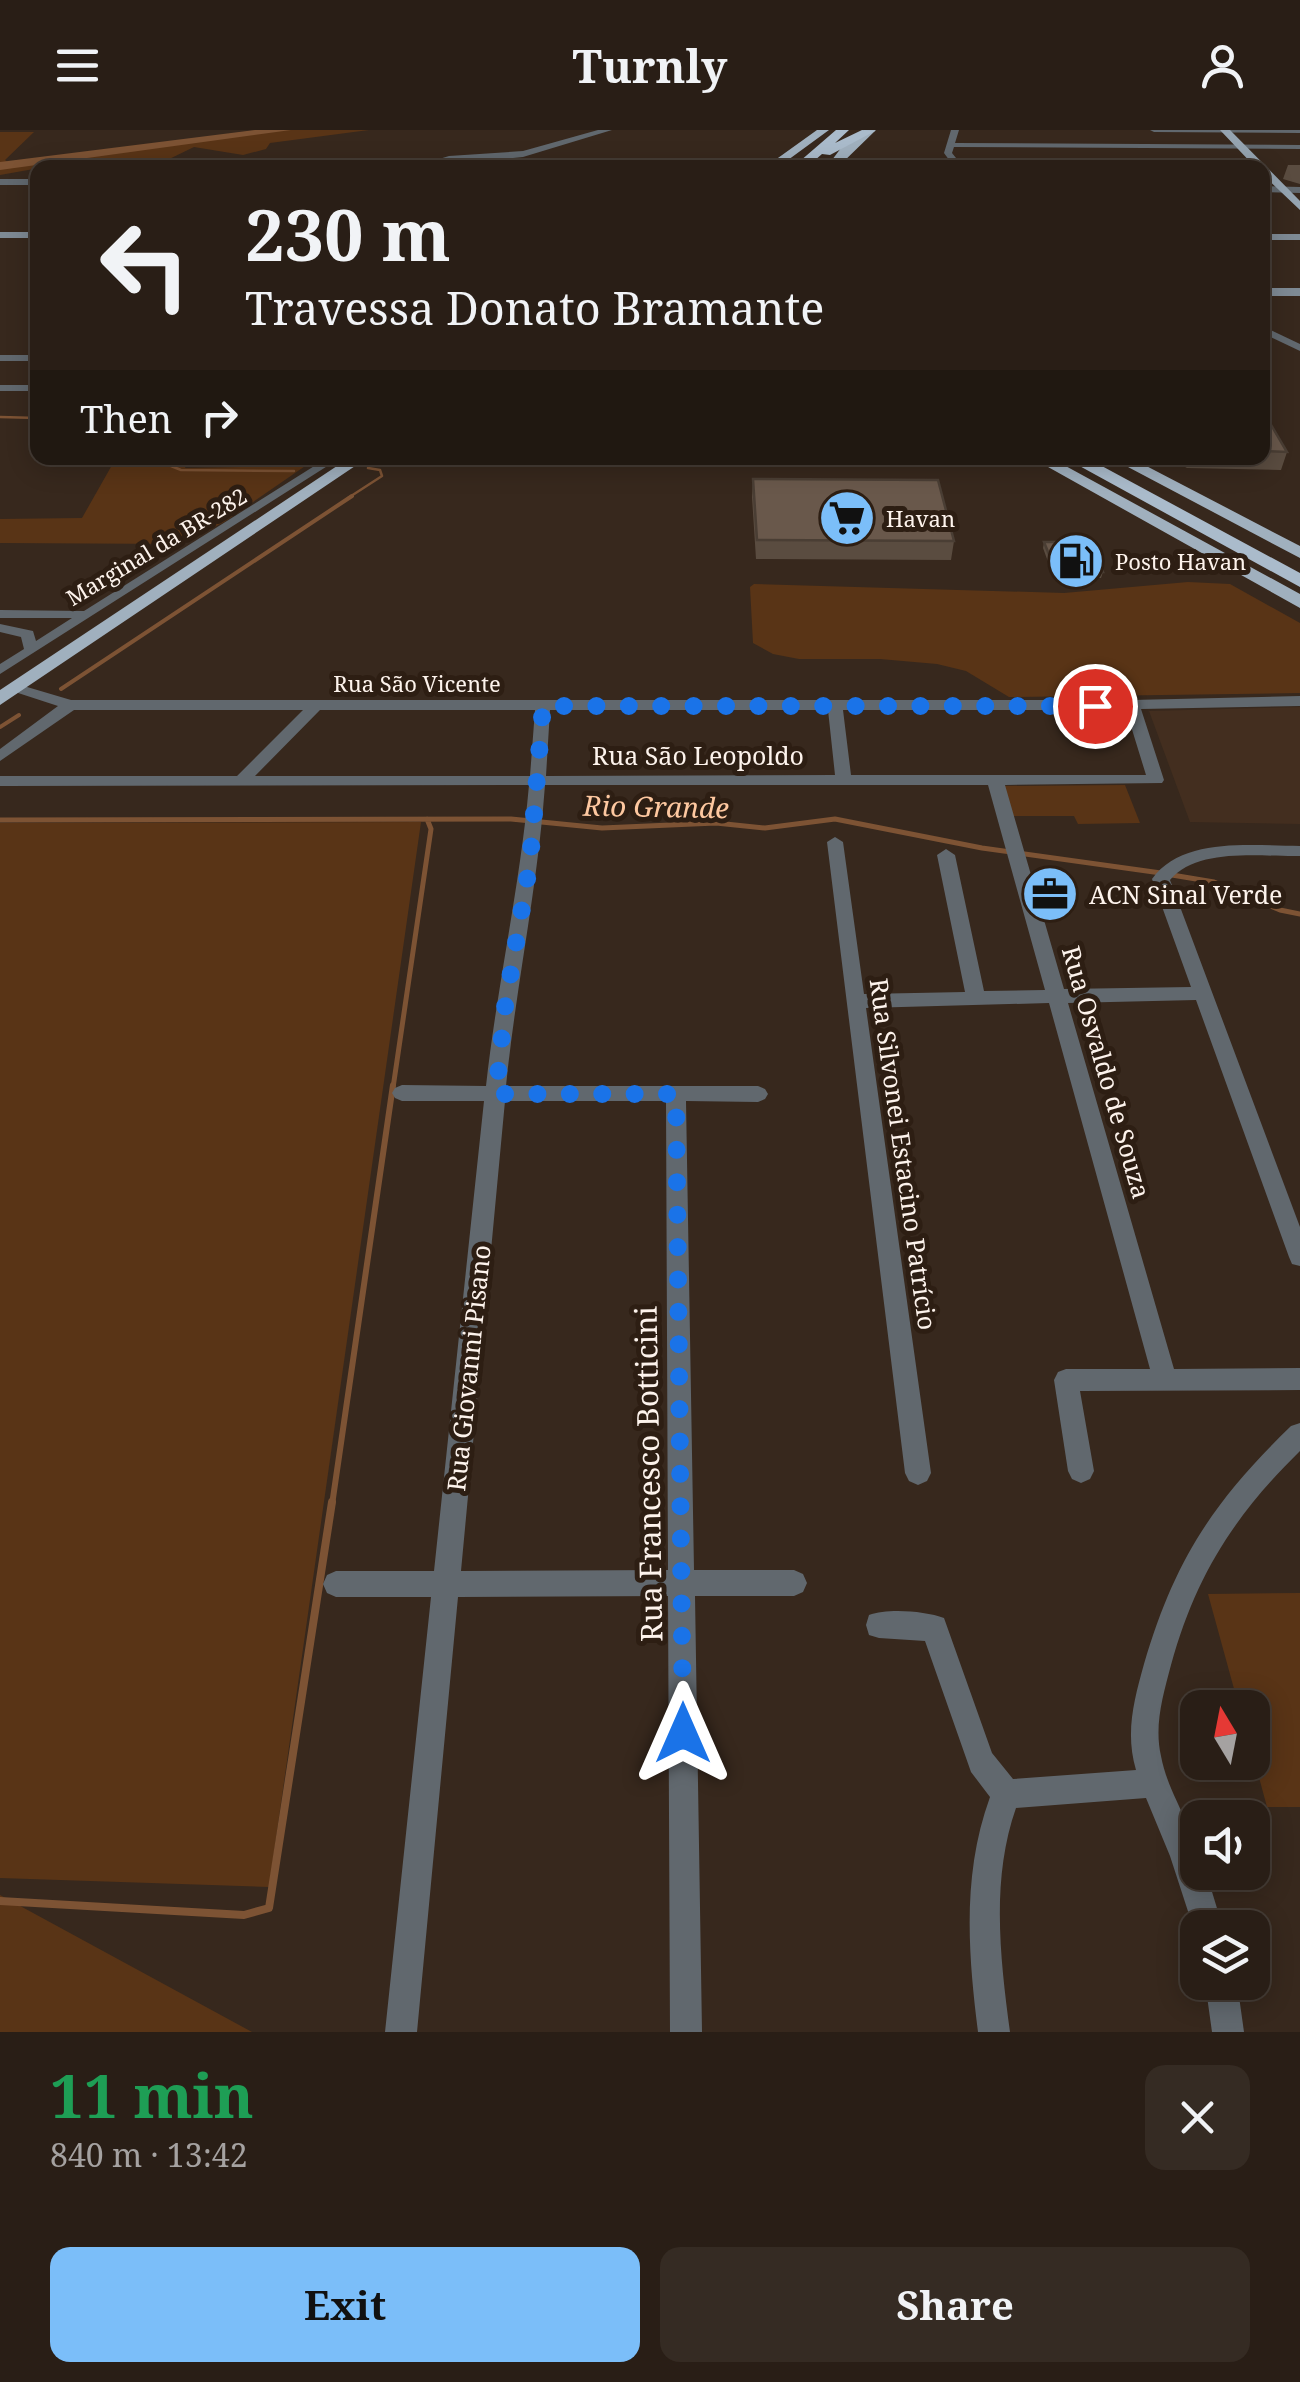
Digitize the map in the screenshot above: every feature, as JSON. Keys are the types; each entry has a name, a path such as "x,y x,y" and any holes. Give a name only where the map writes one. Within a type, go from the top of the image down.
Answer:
{"highway":[{"path":"780,160 824,130"},
{"path":"805,160 842,130"},
{"path":"817,160 854,130"},
{"path":"823,154 870,131"},
{"path":"839,160 870,131"},
{"path":"796,160 799,146"},
{"path":"8,694 349,465"},
{"path":"1053,465 1300,602"},
{"path":"1087,465 1300,583"},
{"path":"1105,465 1300,570"},
{"path":"1132,465 1300,553"},
{"path":"1154,521 1300,583"}],"main road":[{"path":"1225,130 1253,160"},
{"path":"1270,178 1300,207"},
{"path":"0,235 30,235"},
{"path":"1270,237 1300,237"},
{"path":"1270,292 1300,292"}],"street":[{"path":"450,160 523,154 608,130"},
{"path":"953,160 949,156 955,130"},
{"path":"1154,130 1300,131"},
{"path":"951,145 1300,148"},
{"path":"1270,177 1289,177"},
{"path":"0,182 15,186 30,183"},
{"path":"1270,189 1300,190"},
{"path":"1270,333 1300,348"},
{"path":"0,358 30,358"},
{"path":"0,388 30,388"},
{"name":"Marginal da BR-282","path":"0,670 323,465"},
{"path":"0,614 83,614"},
{"path":"0,628 28,634 31,649"},
{"name":"Rua São Vicente","path":"8,694 70,706 1132,706 1300,701"},
{"path":"0,756 70,706"},
{"path":"241,780 315,706"},
{"name":"Rua Giovanni Pisano","path":"401,2032 505,1007 534,823 543,706"},
{"path":"835,706 844,780"},
{"name":"Rua São Leopoldo","path":"0,781 1156,780 1132,706"},
{"name":"Rua Osvaldo de Souza","path":"995,780 1165,1380"},
{"name":"Rua Silvonei Estacino Patrício","path":"834,842 918,1473"},
{"path":"1300,851 1214,854 1182,860 1163,874 1300,1257"},
{"path":"946,854 976,1000"},
{"path":"856,1001 1203,993"},
{"path":"402,1093 758,1094"},
{"name":"Rua Francesco Botticini","path":"676,1094 686,2032"},
{"path":"1081,1471 1066,1380 1300,1379"},
{"path":"1203,1910 1195,1879 1153,1783 1145,1750 1144,1723 1168,1624 1185,1579 1207,1538 1231,1504 1300,1434"},
{"path":"336,1584 794,1582"},
{"path":"878,1625 934,1628 981,1762 1006,1794"},
{"path":"1006,1794 1153,1783"},
{"path":"994,2032 986,1910 991,1848 1006,1794"},
{"path":"1224,2000 1228,2032"}],"shaded area":[{"path":"257,130 369,130 270,143 266,149 243,155 194,147 167,160 39,160"},
{"path":"0,132 34,132 5,160 10,164 30,161 30,170 0,175"},
{"path":"112,465 307,465 224,522 181,544 0,543 0,519 82,518"},
{"path":"1188,582 1230,584 1300,623 1300,693 1009,697 966,671 937,664 799,659 773,654 753,643 750,587 754,584 1064,593"},
{"path":"1300,707 1300,824 1190,822 1149,711"},
{"path":"1125,785 1140,823 1078,824 1074,816 1011,816 1002,786"},
{"path":"421,822 269,1887 0,1878 0,823"},
{"path":"1300,1593 1300,1807 1270,1807 1270,1800 1265,1800 1260,1780 1270,1780 1270,1690 1234,1690 1208,1594"},
{"path":"0,1895 252,2032 0,2032"}],"building":[{"path":"1270,423 1287,452 1270,451"},
{"name":"Havan","path":"753,479 938,480 954,541 757,540"},
{"name":"Posto Havan","path":"1044,542 1090,542 1103,572 1056,572"}],"waterway":[{"path":"48,160 285,130"},
{"path":"0,166 30,162"},
{"path":"0,417 30,418"},
{"path":"172,465 181,470 294,471"},
{"path":"348,498 382,476 380,470 368,468"},
{"path":"61,689 352,496"},
{"path":"0,727 19,715"},
{"name":"Rio Grande","path":"0,820 427,819"},
{"path":"393,1088 431,829 427,819"},
{"name":"Rio Grande","path":"427,819 511,819 602,828 716,823 765,828 835,819 982,848 1161,873"},
{"name":"Rio Grande","path":"1172,875 1214,882 1280,910 1300,914"},
{"path":"332,1505 393,1085"},
{"path":"0,1901 244,1915 269,1908 332,1502"}],"place":[{"name":"Havan","path":"847,518"},
{"name":"Posto Havan","path":"1076,561"},
{"name":"ACN Sinal Verde","path":"1050,894"}],"route":[{"path":"683,1733 676,1094 496,1094 505,1007 530,862 543,706 1095,706"}]}
